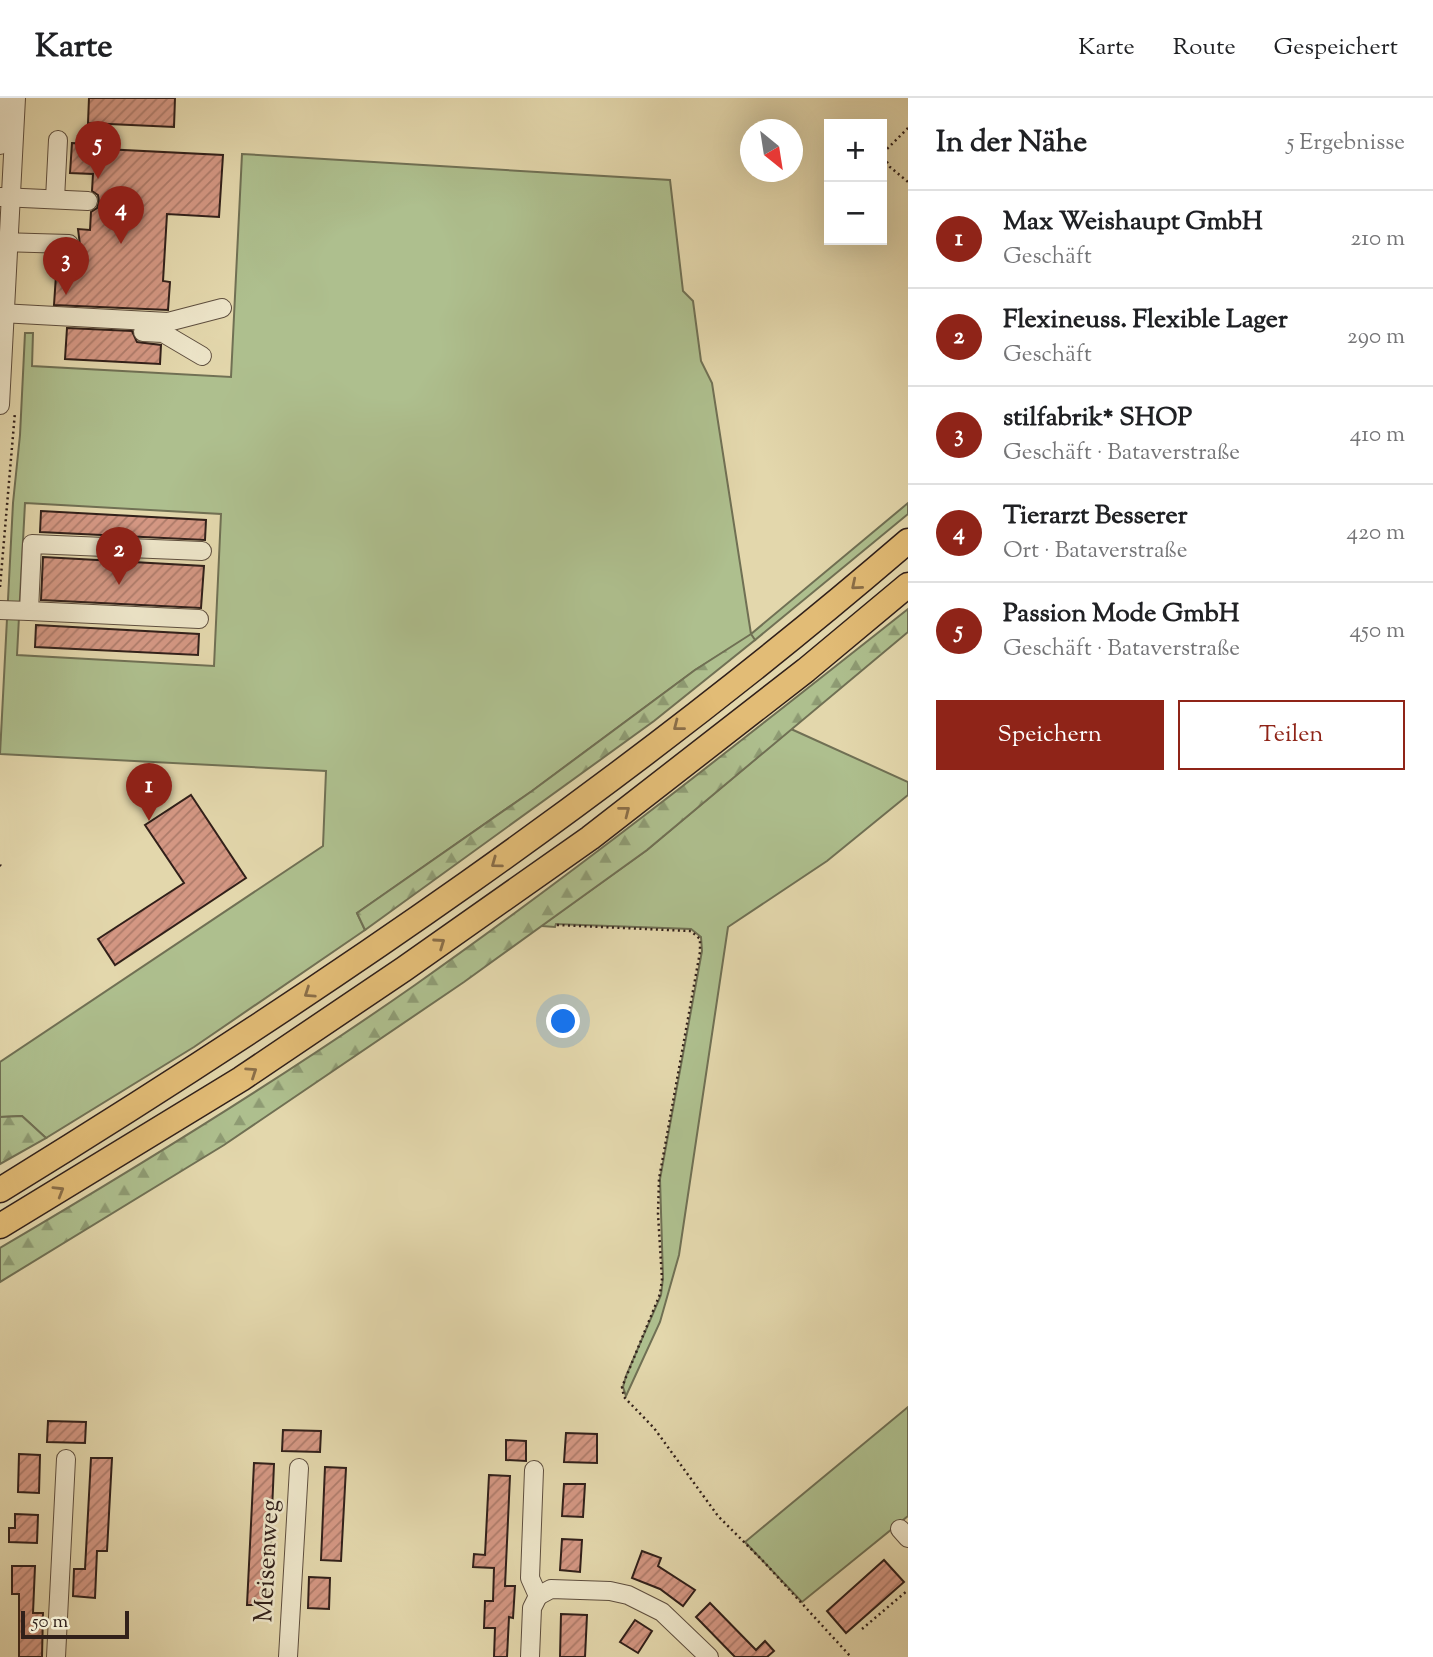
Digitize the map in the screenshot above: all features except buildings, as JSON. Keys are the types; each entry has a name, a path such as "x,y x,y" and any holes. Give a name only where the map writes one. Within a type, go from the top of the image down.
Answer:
{"highway":[{"path":"0,1189 209,1059 385,942 580,802 787,642 908,541"},
{"path":"0,1226 241,1079 590,838 806,670 908,585"}],"street":[{"path":"0,145 2,98"},
{"path":"0,405 5,197 16,98"},
{"path":"55,199 58,140"},
{"path":"5,197 88,201"},
{"path":"4,242 69,244"},
{"path":"2,324 168,322 222,308"},
{"path":"2,324 163,333 202,356"},
{"path":"29,611 32,544 202,551"},
{"path":"0,610 199,619"},
{"path":"56,1657 66,1459"},
{"name":"Meisenweg","path":"288,1657 299,1468"},
{"path":"534,1470 530,1578 538,1596"},
{"path":"530,1657 532,1608 538,1596 551,1589 610,1591 628,1595 662,1612 709,1657"}],"path":[{"path":"908,128 885,151 884,158 890,167 908,182"},
{"path":"557,925 691,931 699,939 700,952 659,1179 659,1262 662,1279 660,1294 622,1387 624,1397 654,1428 718,1516 851,1657"},
{"path":"862,1629 908,1590"}],"green space":[{"path":"242,154 670,180 683,291 693,301 701,361 712,383 751,634 908,503 908,514 755,640 751,635 695,670 532,791 357,913 365,930 194,1047 46,1138 22,1116 0,1117 0,1062 323,846 326,771 0,754 25,333 33,333 32,366 231,377","holes":["25,503 221,514 214,666 17,655"]},
{"path":"908,609 908,632 647,850 464,982 224,1145 0,1282 0,1248 210,1121 415,985 603,847"},
{"path":"751,634 755,640 654,721 365,930 357,913 532,791 695,670"},
{"path":"791,729 908,782 908,795 827,861 728,927 679,1255 660,1322 626,1396 623,1387 626,1376 661,1295 663,1278 660,1179 702,951 701,937 691,929 556,924 555,927 541,926 647,850"},
{"path":"22,1116 46,1138 0,1164 0,1117"},
{"path":"908,1407 908,1516 802,1602 745,1542"}],"place":[{"name":"Passion Mode GmbH","path":"98,179"},
{"name":"Tierarzt Besserer","path":"121,244"},
{"name":"stilfabrik* SHOP","path":"66,295"},
{"name":"Flexineuss. Flexible Lager","path":"119,585"},
{"name":"Max Weishaupt GmbH","path":"149,821"}]}
